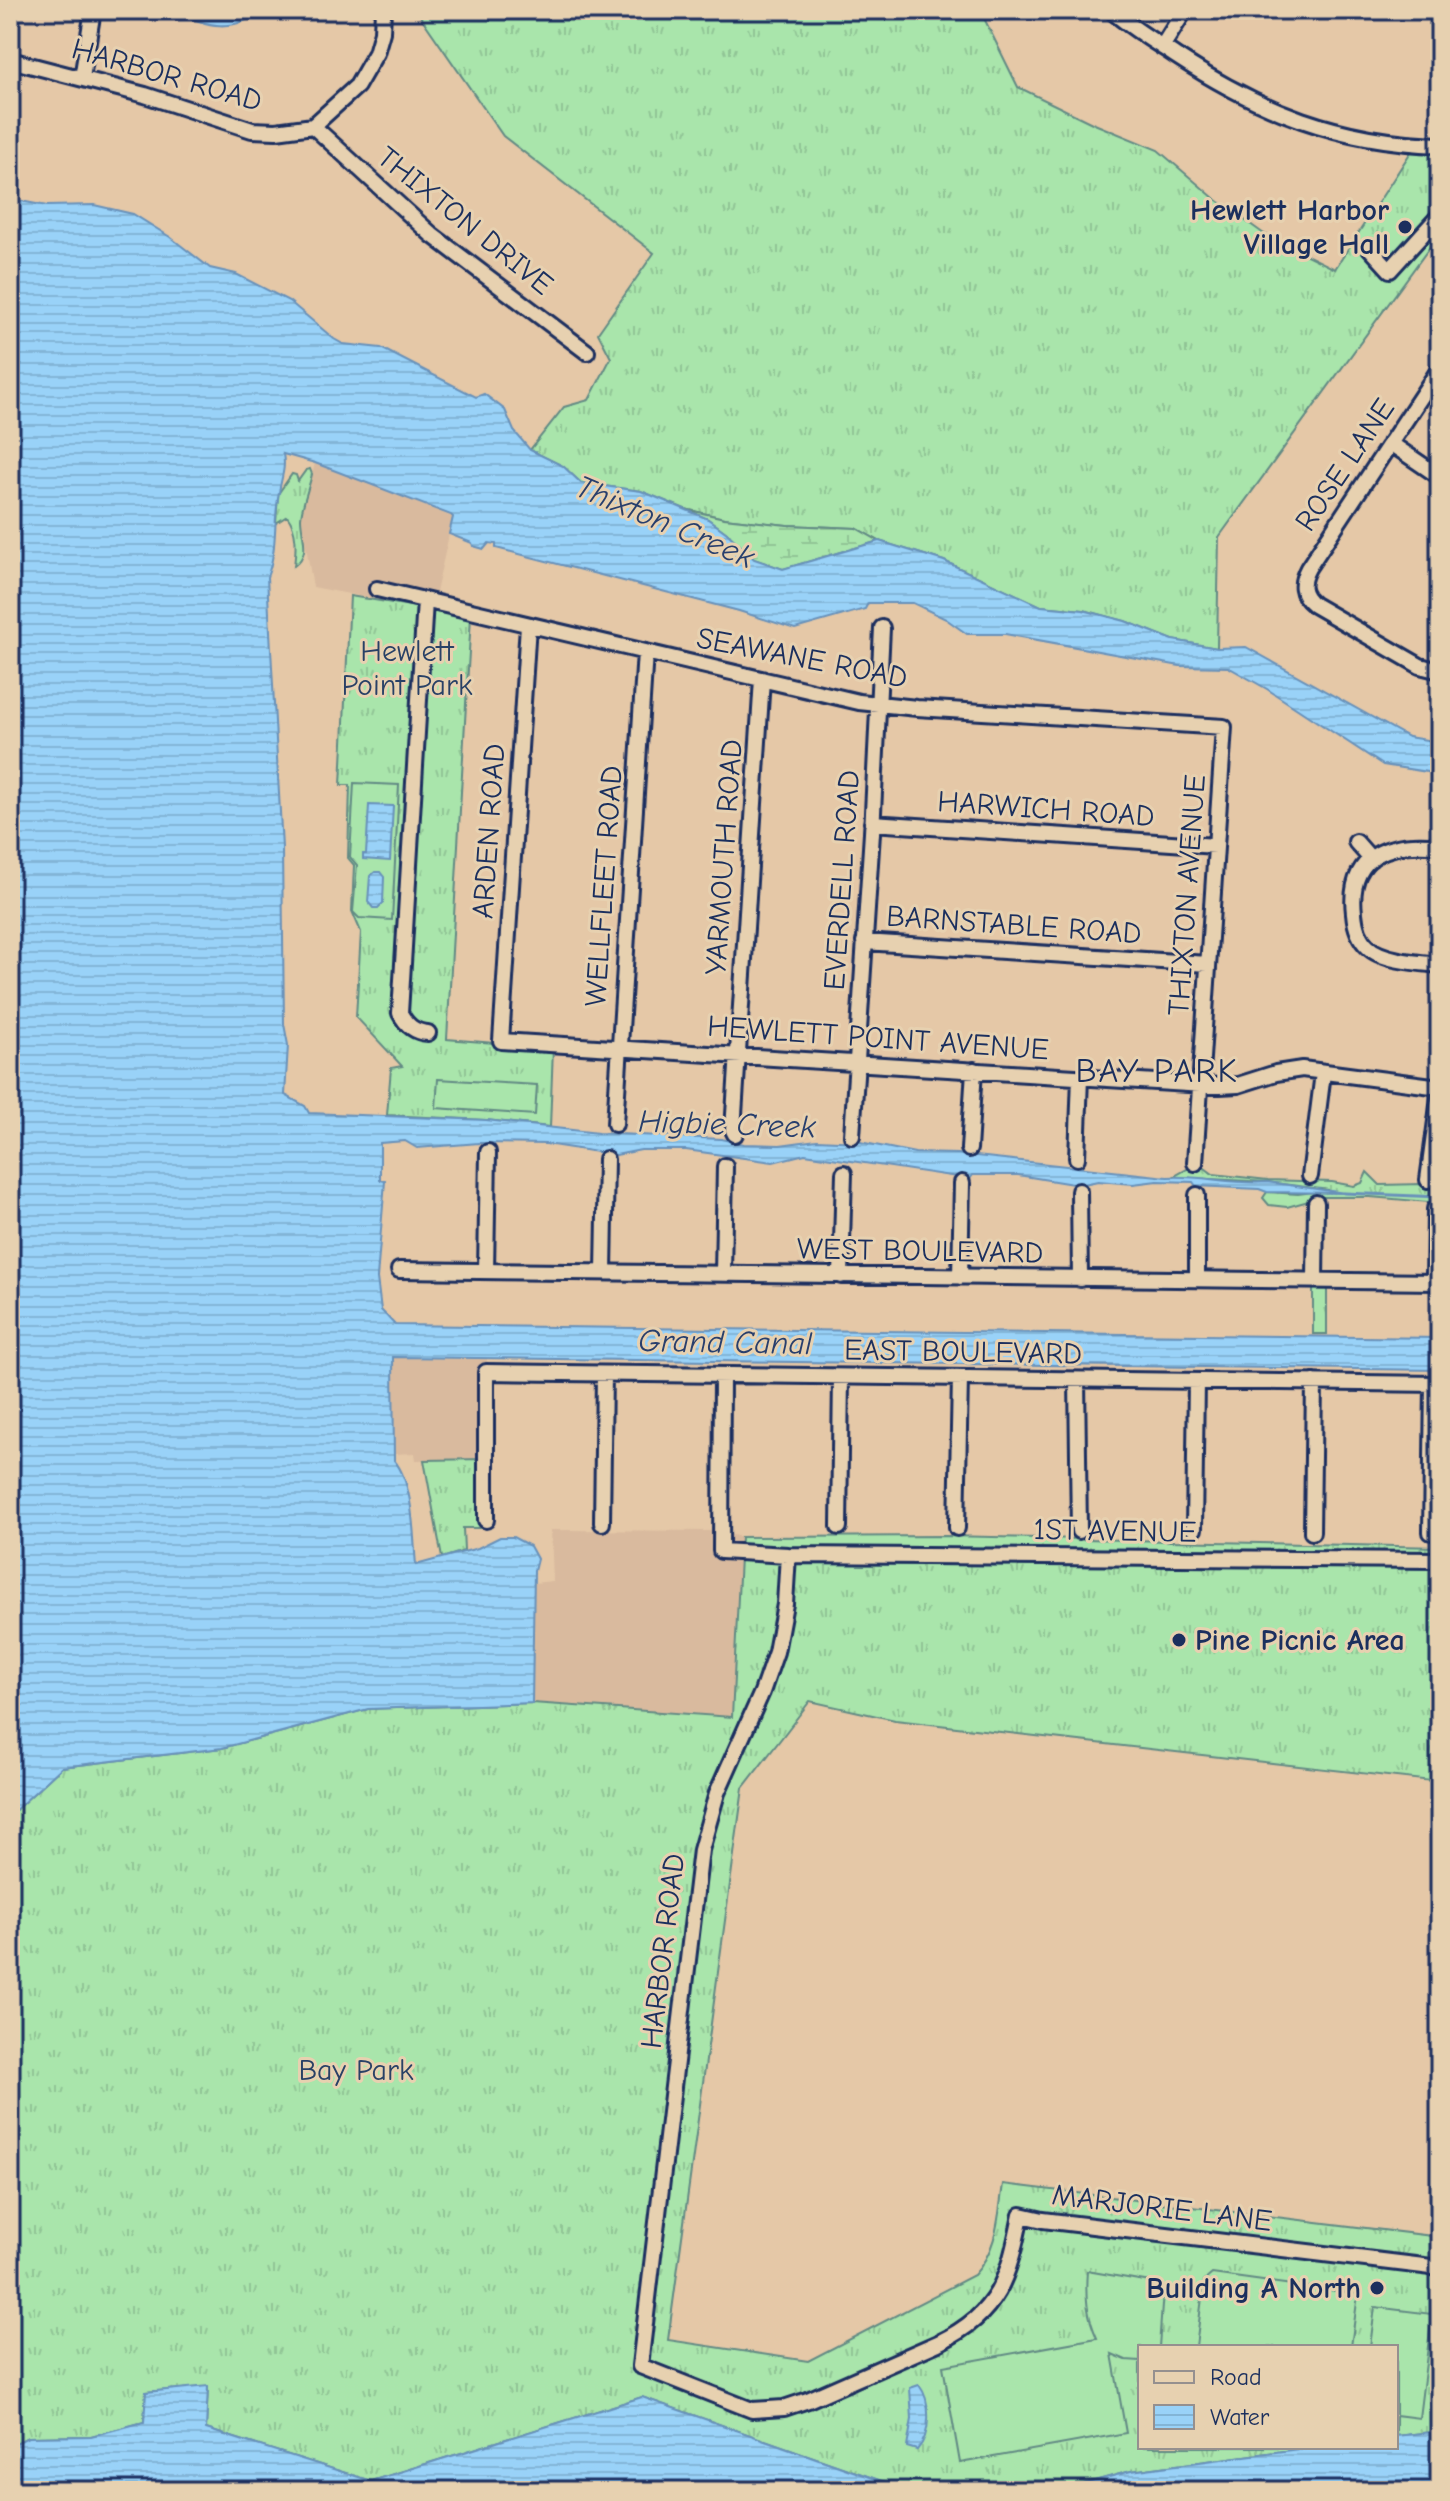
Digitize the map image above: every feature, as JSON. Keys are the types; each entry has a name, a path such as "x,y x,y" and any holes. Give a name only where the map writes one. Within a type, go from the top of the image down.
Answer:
{"street":[{"path":"82,78 93,10"},
{"path":"313,126 350,94 368,69 382,32 383,10"},
{"path":"1111,10 1135,30 1229,89 1265,107 1301,121 1382,140 1440,145"},
{"path":"1162,47 1185,10"},
{"name":"HARBOR ROAD","path":"10,60 145,95 252,130 276,131 313,126"},
{"name":"THIXTON DRIVE","path":"313,126 432,235 587,352"},
{"path":"1369,247 1390,270 1440,215"},
{"name":"ROSE LANE","path":"1440,368 1308,568 1302,585 1303,594 1314,605 1420,666 1440,671"},
{"path":"1390,443 1440,477"},
{"name":"SEAWANE ROAD","path":"377,589 859,702 1224,727"},
{"path":"425,601 400,1013 406,1024 419,1032 428,1033"},
{"name":"ARDEN ROAD","path":"501,1041 528,625"},
{"name":"EVERDELL ROAD","path":"852,1136 882,628"},
{"name":"WELLFLEET ROAD","path":"615,1124 645,652"},
{"name":"YARMOUTH ROAD","path":"735,1134 762,679"},
{"name":"THIXTON AVENUE","path":"1195,1163 1224,727"},
{"name":"HARWICH ROAD","path":"872,823 1216,846"},
{"path":"1356,842 1371,859"},
{"path":"1440,846 1393,846 1371,859 1356,882 1354,910 1360,937 1368,948 1384,955 1440,965"},
{"name":"BARNSTABLE ROAD","path":"864,942 1208,964"},
{"name":"HEWLETT POINT AVENUE","path":"501,1041 1201,1084 1238,1085 1292,1070 1440,1089"},
{"path":"969,1149 974,1070"},
{"path":"1310,1176 1323,1073"},
{"path":"1077,1158 1080,1077"},
{"path":"1428,1180 1440,1089"},
{"path":"486,1271 488,1152"},
{"path":"604,1272 606,1159"},
{"path":"723,1274 725,1166"},
{"path":"841,1276 844,1173"},
{"path":"960,1277 962,1183"},
{"path":"1079,1191 1080,1279"},
{"path":"1197,1195 1197,1279"},
{"path":"1315,1280 1316,1203"},
{"path":"1435,1209 1437,1282"},
{"name":"WEST BOULEVARD","path":"399,1270 1437,1282"},
{"name":"EAST BOULEVARD","path":"486,1520 486,1372 1436,1384"},
{"path":"602,1523 604,1374"},
{"name":"1ST AVENUE","path":"722,1376 721,1551 788,1555 1440,1560"},
{"path":"839,1527 841,1377"},
{"path":"957,1528 960,1378"},
{"path":"1077,1380 1079,1531"},
{"path":"1194,1529 1196,1381"},
{"path":"1312,1532 1314,1382"},
{"path":"1431,1532 1436,1384"},
{"name":"HARBOR ROAD","path":"640,2366 701,1850 717,1793 762,1692 776,1652 785,1604 788,1555"},
{"name":"MARJORIE LANE","path":"640,2366 752,2410 784,2408 808,2400 955,2335 977,2318 994,2300 1002,2285 1012,2260 1021,2215 1440,2268"}],"shaded area":[{"path":"315,463 453,517 432,610 313,587 301,517"},
{"path":"393,1357 487,1358 486,1459 416,1460 415,1453 394,1454"},
{"path":"551,1530 716,1531 741,1537 732,1717 532,1703 533,1583 553,1581"}],"green space":[{"path":"416,10 980,10 1018,87 1092,123 1158,150 1214,198 1264,234 1335,269 1418,141 1440,143 1440,233 1219,537 1217,648 1173,640 1125,621 1084,610 1041,606 944,561 879,541 856,528 724,518 685,509 641,491 581,483 563,466 530,450 564,407 589,400 611,358 598,333 654,253 503,136"},
{"path":"310,469 312,474 301,518 304,550 294,566 295,540 291,522 287,516 276,523 278,494 292,474 298,481"},
{"path":"685,509 724,518 787,525 856,528 879,541 783,569 754,559 708,519"},
{"name":"Hewlett Point Park","path":"350,596 471,616 447,1039 553,1048 550,1127 387,1115 391,1068 402,1066 356,1017 361,932 352,911 354,865 348,858 350,785 341,785"},
{"path":"354,783 399,785 392,920 359,918 353,912 357,865 350,857"},
{"path":"438,1079 537,1085 535,1115 436,1108"},
{"path":"1198,1163 1213,1174 1354,1186 1362,1183 1367,1172 1380,1185 1422,1184 1440,1189 1440,1203 1370,1197 1323,1197 1287,1207 1269,1205 1263,1198 1267,1192 1298,1194 1329,1190 1267,1182 1173,1177"},
{"path":"1313,1286 1327,1286 1327,1334 1313,1334"},
{"path":"486,1459 485,1528 463,1528 464,1551 442,1558 424,1460"},
{"name":"Bay Park","path":"947,1536 1440,1547 1440,1782 895,1720 810,1701 743,1788 668,2340 808,2361 974,2275 992,2243 1003,2184 1440,2237 1440,2431 1398,2436 1398,2345 1138,2345 1138,2449 1299,2449 1131,2471 1058,2491 910,2491 642,2397 371,2481 206,2429 208,2387 146,2392 144,2422 91,2436 28,2437 10,2446 10,1815 62,1767 222,1748 368,1709 532,1703 732,1717 741,1537"},
{"path":"1087,2271 1156,2283 1163,2291 1159,2345 1138,2345 1138,2361 1112,2354 1126,2433 960,2463 943,2366 1097,2338 1086,2289"},
{"path":"1212,2274 1358,2294 1351,2345 1196,2345 1204,2281"},
{"path":"1375,2307 1432,2314 1419,2418 1398,2415 1398,2345 1370,2345"}],"water":[{"path":"174,10 264,10 241,22 220,25 198,21"},
{"path":"10,199 47,206 94,205 133,214 170,237 210,268 236,274 289,301 343,344 381,348 476,397 484,394 505,410 514,431 530,450 563,466 581,483 641,491 708,519 754,559 783,569 879,541 944,561 1041,606 1083,610 1125,621 1173,640 1217,648 1246,647 1408,737 1440,742 1440,774 1383,765 1228,667 1180,666 1005,634 967,634 946,619 913,603 868,603 865,609 795,629 739,611 496,548 496,544 489,543 484,549 473,546 449,534 451,515 315,463 283,454 284,469 277,504 274,546 267,577 282,848 284,1024 288,1045 285,1095 305,1106 309,1113 486,1120 598,1133 721,1139 744,1144 780,1145 817,1140 860,1142 915,1153 958,1154 1167,1177 1267,1182 1345,1193 1267,1192 1196,1186 1193,1182 1133,1184 1098,1181 1079,1185 1018,1175 973,1175 970,1179 805,1154 773,1162 686,1150 641,1150 616,1155 546,1144 479,1143 417,1148 405,1141 380,1143 380,1180 385,1181 377,1278 381,1310 395,1325 1440,1338 1440,1370 393,1357 394,1460 401,1470 409,1496 416,1565 478,1548 500,1537 513,1537 530,1546 537,1559 534,1571 532,1703 368,1709 222,1748 62,1767 10,1815"},
{"path":"369,805 393,806 390,861 363,859 363,854 366,854"},
{"path":"380,872 384,877 383,903 378,908 373,908 368,902 370,876"},
{"path":"919,2385 926,2400 928,2418 925,2436 917,2450 907,2447 912,2419 910,2388"},
{"path":"208,2386 206,2429 371,2481 642,2397 910,2491 10,2491 10,2446 28,2437 91,2436 144,2422 146,2392"},
{"path":"1440,2431 1440,2491 1058,2491 1131,2471 1299,2449 1398,2449 1398,2436"}],"waterway":[{"name":"Higbie Creek","path":"1344,1193 1440,1197"}],"place":[{"name":"Hewlett Harbor Village Hall","path":"1405,227"},
{"name":"Pine Picnic Area","path":"1179,1640"},
{"name":"Building A North","path":"1377,2288"}],"district":[{"name":"BAY PARK","path":"1157,1071"}],"water label":[{"name":"Thixton Creek","path":"665,522"},
{"name":"Grand Canal","path":"725,1342"}]}
